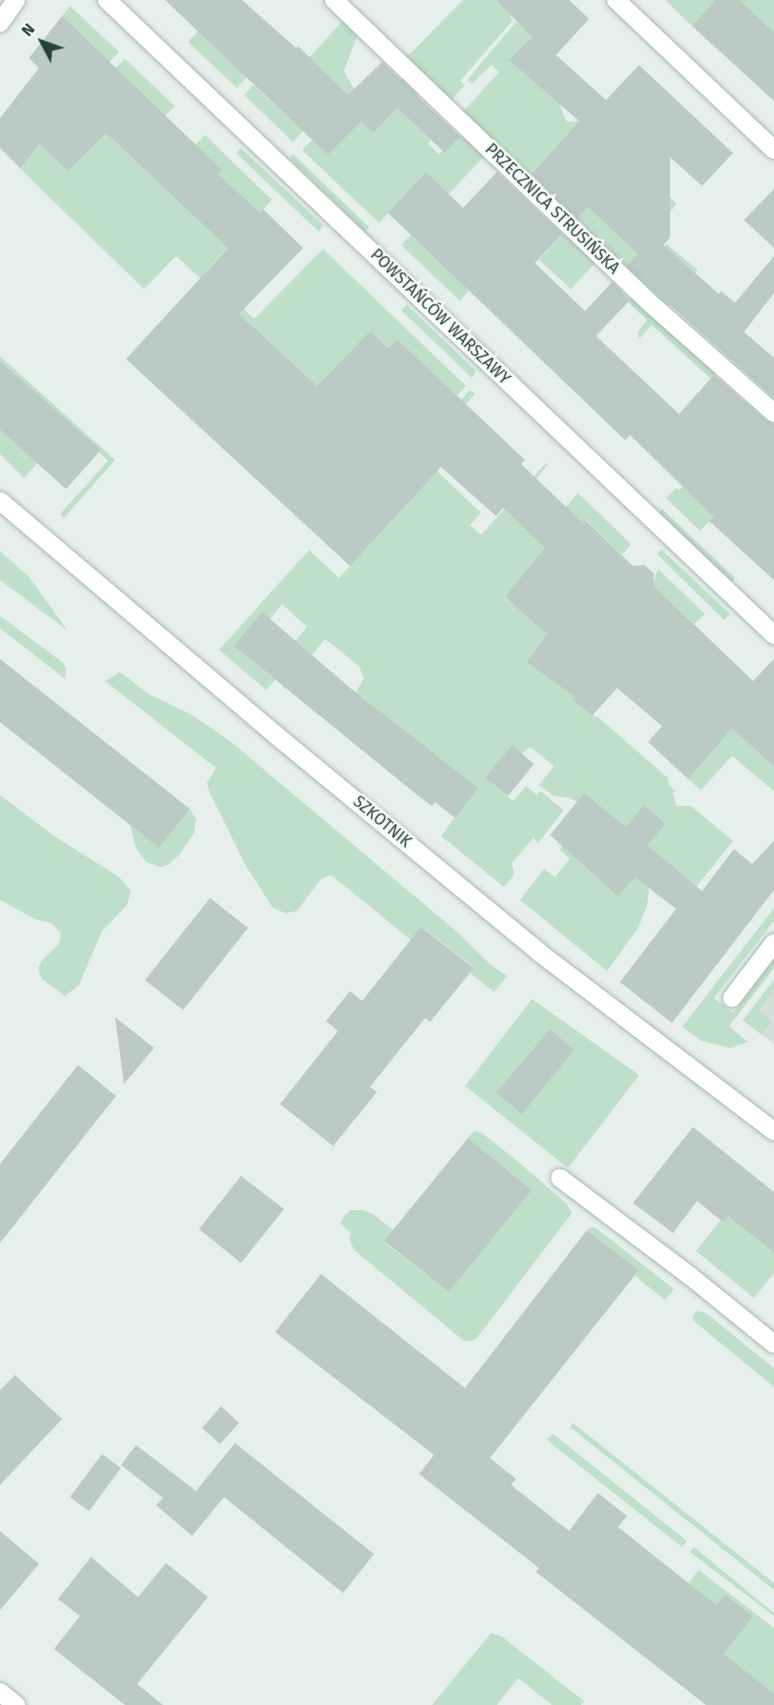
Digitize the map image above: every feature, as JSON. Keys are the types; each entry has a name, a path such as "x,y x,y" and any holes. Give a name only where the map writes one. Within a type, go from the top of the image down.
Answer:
{"street":[{"path":"0,23 16,0"},
{"name":"POWSTAŃCÓW WARSZAWY","path":"106,0 774,635"},
{"name":"PRZECZNICA STRUSIŃSKA","path":"334,0 649,302 774,413"},
{"path":"616,0 774,150"},
{"name":"SZKOTNIK","path":"0,501 277,736 540,953 774,1131"},
{"path":"732,998 774,943"},
{"path":"560,1178 690,1276 774,1344"},
{"path":"0,1692 16,1705"}],"shaded area":[{"path":"774,980 774,1044 743,1020"}],"green space":[{"path":"463,0 496,0 512,14 510,17 513,20 460,81 465,85 449,103 405,59"},
{"path":"665,0 715,0 692,26"},
{"path":"740,0 774,0 774,32 766,24"},
{"path":"70,6 119,52 109,62 59,20"},
{"path":"345,18 358,33 344,71 368,114 309,58"},
{"path":"516,22 534,35 524,45 560,105 565,119 568,122 579,121 590,130 570,131 545,160 647,262 665,252 665,243 698,270 666,308 461,114 499,72 491,65 472,84 467,80"},
{"path":"198,31 244,73 246,78 237,88 188,42"},
{"path":"125,59 175,106 165,116 115,68"},
{"path":"403,78 419,93 401,112 431,140 428,144 439,154 442,151 445,153 462,134 485,155 449,194 426,173 379,223 302,150 312,140 328,155 361,122 372,132 377,104"},
{"path":"253,85 303,131 293,142 244,95"},
{"path":"56,124 105,132 202,223 218,174 195,145 205,135 272,200 206,271 254,319 323,249 466,386 457,396 397,339 388,348 370,331 341,362 427,436 470,390 475,394 448,424 436,470 481,513 470,525 481,535 546,463 548,465 507,512 554,556 519,580 505,598 514,605 522,596 591,679 573,700 592,716 598,717 668,778 669,785 676,792 673,792 676,806 691,806 733,841 697,886 668,864 649,888 647,906 638,928 607,971 520,900 544,869 555,877 570,859 560,850 577,802 570,798 554,796 539,785 554,766 530,747 522,754 512,746 485,778 513,801 526,786 537,795 540,791 564,810 538,843 533,838 512,863 514,875 504,887 441,836 468,800 408,734 356,692 364,678 359,666 325,639 284,689 281,682 306,650 295,641 307,627 282,604 270,619 235,646 275,680 266,690 219,650 309,550 339,578 424,485 176,256 144,289 46,194 20,168"},
{"path":"596,135 677,204 670,212"},
{"path":"241,148 323,225 319,232 236,153"},
{"path":"293,154 369,227 365,232 289,158"},
{"path":"565,231 597,261 571,289 539,260"},
{"path":"411,235 469,290 460,301 401,245"},
{"path":"633,296 717,372 711,379 652,325 639,339 638,332 647,320 628,302"},
{"path":"407,305 476,371 472,378 401,310"},
{"path":"0,356 115,460 64,518 60,514 108,461 99,452 100,450 0,361"},
{"path":"697,394 747,482 700,531 666,498 676,488 679,490 718,451 680,413"},
{"path":"0,430 37,463 24,478 0,454"},
{"path":"578,493 631,544 622,555 585,519 582,522 566,507"},
{"path":"662,509 735,578 731,583 658,513"},
{"path":"661,549 730,614 724,620 657,554"},
{"path":"0,551 29,577 68,631 0,580"},
{"path":"658,569 705,614 694,624 652,584"},
{"path":"0,616 62,662 66,668 65,679 0,628"},
{"path":"120,672 149,694 192,715 230,741 456,931 492,966 507,976 494,992 470,973 474,967 422,927 411,940 331,875 321,879 297,911 285,913 273,908 246,866 209,791 207,783 216,768 105,681"},
{"path":"722,717 774,767 774,791 732,756 701,790 688,779"},
{"path":"0,795 54,836 119,877 131,891 127,905 102,931 79,985 65,996 42,979 38,968 42,960 59,944 61,933 51,923 35,919 0,900"},
{"path":"190,809 196,819 194,833 179,855 168,865 160,867 146,862 136,848 130,825 159,848"},
{"path":"774,908 774,921 714,998 733,1013 774,959 774,968 729,1026 748,1042 730,1048 702,1041 682,1027"},
{"path":"774,980 774,991 759,1010 772,1021 762,1035 743,1020"},
{"path":"532,999 639,1075 568,1168 465,1086"},
{"path":"474,1131 482,1133 516,1160 567,1204 572,1213 476,1339 464,1341 354,1250 349,1238 351,1233 340,1223 350,1210 363,1210 373,1214 393,1230 384,1242 449,1292 532,1190 468,1138"},
{"path":"728,1216 774,1253 774,1273 754,1298 696,1251 721,1220"},
{"path":"592,1227 674,1289 665,1300 635,1276 639,1270 587,1230"},
{"path":"697,1311 706,1313 774,1368 774,1387 695,1322 692,1317"},
{"path":"573,1423 774,1583 774,1590 570,1427"},
{"path":"553,1434 687,1541 682,1547 547,1440"},
{"path":"694,1547 774,1613 774,1616 690,1552"},
{"path":"699,1570 774,1628 774,1693 724,1654 753,1616 725,1594 696,1631 668,1609"},
{"path":"491,1633 501,1636 584,1701 581,1705 552,1705 518,1678 497,1705 432,1705"}],"building":[{"path":"165,0 242,0 296,48 298,46 348,95 382,62 460,137 445,153 397,108 373,133 361,122 328,155"},
{"path":"496,0 569,0 589,19 556,55 606,100 639,65 733,153 702,186 670,157 670,238 663,245 719,294 721,291 735,303 774,256 774,293 744,332 774,358 774,398 627,266 638,254 588,207 577,218 532,174 579,121 509,60 532,37"},
{"path":"715,0 740,0 774,32 774,101 692,26"},
{"path":"62,16 222,170 218,174 260,213 263,209 303,248 239,314 317,386 370,331 388,348 397,339 525,460 521,464 582,522 584,519 633,566 644,565 654,573 653,585 753,681 774,659 774,767 732,728 688,779 648,742 662,726 617,688 592,716 573,700 575,697 527,662 547,634 505,597 545,548 503,508 496,516 441,467 350,566 126,359 228,248 106,133 68,171 40,144 20,168 0,148 0,118 39,68 29,58"},
{"path":"426,172 463,208 497,172 562,234 535,263 585,311 612,282 630,300 596,336 679,414 714,375 767,421 774,424 774,580 709,521 714,517 630,435 625,440 388,213"},
{"path":"774,189 774,248 744,220"},
{"path":"0,361 101,450 66,489 0,430"},
{"path":"262,612 349,687 478,788 455,818 435,802 432,806 416,794 234,646"},
{"path":"0,659 190,809 159,848 0,722"},
{"path":"512,745 534,764 508,796 485,778"},
{"path":"584,793 626,827 644,805 666,824 647,845 702,891 734,849 752,864 774,841 774,890 672,1023 620,982 676,909 635,877 618,896 550,835"},
{"path":"210,898 248,928 183,1010 145,980"},
{"path":"421,927 474,968 430,1022 425,1018 370,1087 377,1092 333,1146 280,1104 338,1031 326,1021 350,991 362,1001"},
{"path":"115,1017 154,1048 124,1084"},
{"path":"550,1029 574,1050 522,1114 496,1093"},
{"path":"78,1065 116,1096 0,1243 0,1164"},
{"path":"693,1127 774,1192 774,1253 728,1216 723,1222 697,1201 673,1233 633,1203"},
{"path":"468,1138 532,1190 449,1292 384,1241"},
{"path":"241,1176 284,1209 241,1263 199,1229"},
{"path":"587,1230 639,1270 490,1458 516,1479 511,1485 569,1531 598,1493 627,1516 618,1527 716,1605 725,1594 753,1616 724,1654 774,1693 774,1705 706,1705 536,1572 539,1568 419,1474 434,1455 275,1332 321,1274 465,1388"},
{"path":"15,1375 62,1419 0,1485 0,1390"},
{"path":"221,1406 239,1423 220,1444 202,1428"},
{"path":"235,1443 374,1554 343,1593 224,1497 192,1536 156,1505 163,1498 121,1465 136,1445 196,1491"},
{"path":"102,1454 121,1468 89,1511 70,1497"},
{"path":"0,1531 39,1564 0,1610"},
{"path":"91,1557 138,1597 166,1563 208,1597 137,1684 163,1705 125,1705 54,1649 80,1616 58,1599"}]}
